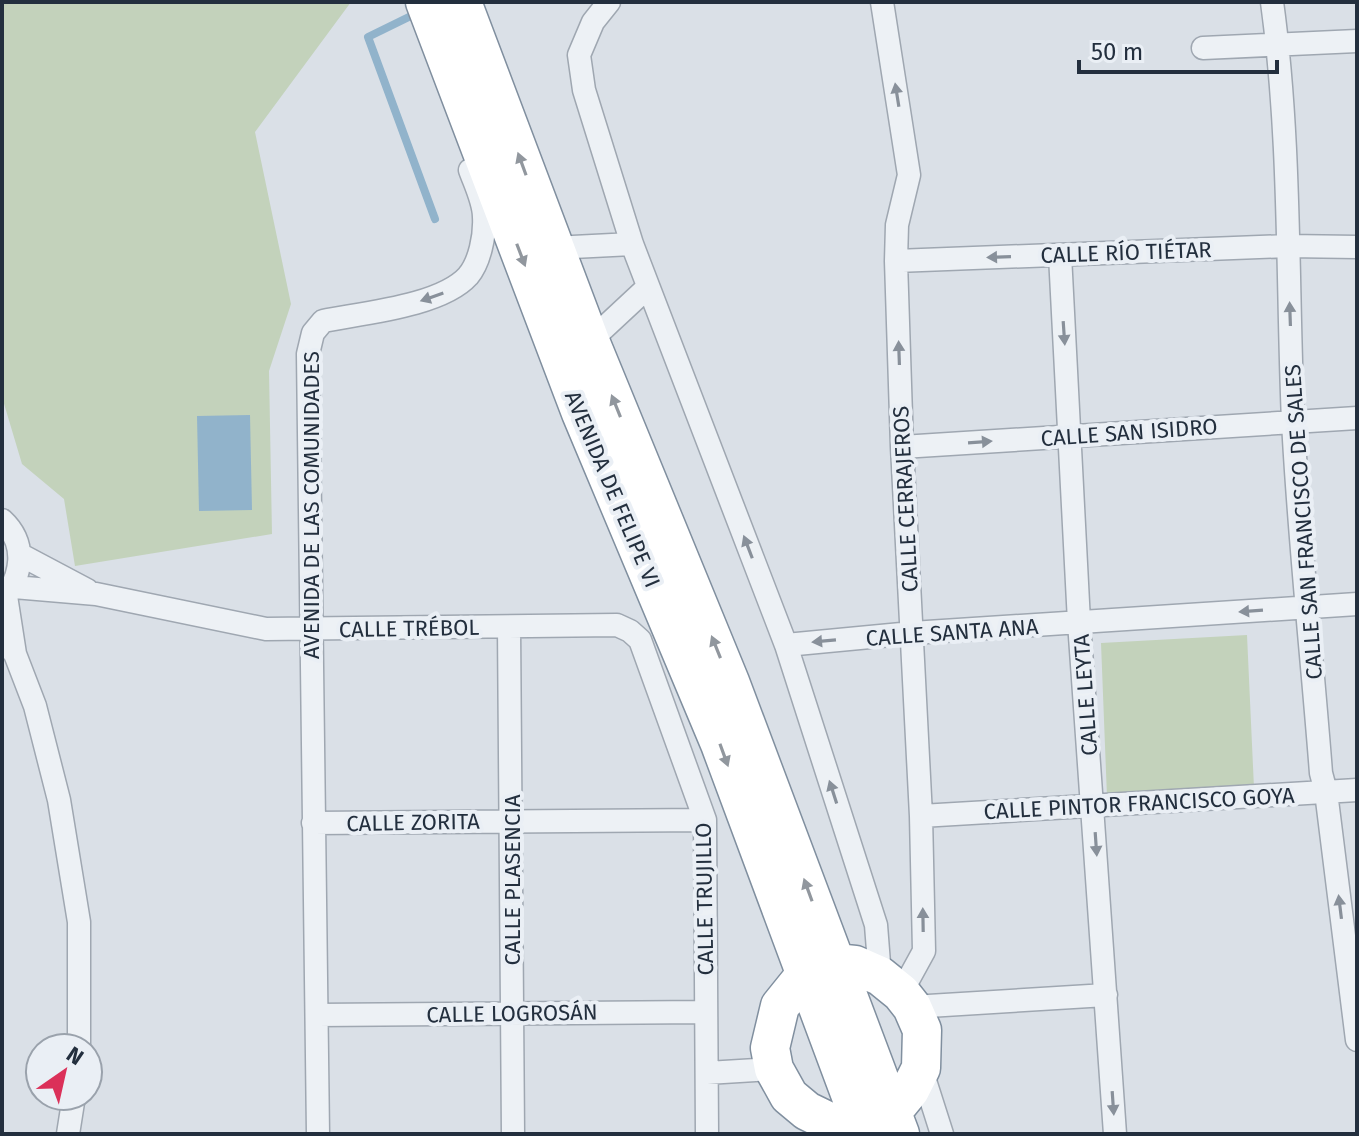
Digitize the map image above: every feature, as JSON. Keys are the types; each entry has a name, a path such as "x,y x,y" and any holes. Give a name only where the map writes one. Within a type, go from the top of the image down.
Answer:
{"highway":[{"name":"AVENIDA DE FELIPE VI","path":"441,8 553,248 730,682 820,969"},
{"name":"AVENIDA DE FELIPE VI","path":"441,8 581,413 720,744 820,969"},
{"path":"855,965 898,992 922,1030 921,1068 910,1090 880,1126 840,1127 807,1111 789,1096 774,1069 770,1048 780,1006 820,969 855,965"},
{"path":"820,969 880,1126"}],"street":[{"path":"609,2 593,22 579,55 584,90 632,244 786,645 898,992 1106,995"},
{"name":"CALLE CERRAJEROS","path":"882,2 909,175 897,225 896,261 921,816 924,951 898,992"},
{"name":"CALLE SAN FRANCISCO DE SALES","path":"1272,2 1278,45 1293,422 1307,607 1321,773 1326,792 1357,1040"},
{"name":"AVENIDA DE LAS COMUNIDADES","path":"318,1134 308,354 313,333 323,321 434,299 470,274 480,250 485,215 431,58 441,8"},
{"path":"1203,48 1357,41"},
{"path":"553,248 632,244"},
{"name":"CALLE RÍO TIÉTAR","path":"896,261 1288,246 1357,247"},
{"name":"CALLE LEYTA","path":"1060,255 1079,622 1115,1134"},
{"path":"590,341 648,287"},
{"name":"CALLE SAN ISIDRO","path":"902,447 1357,418"},
{"path":"2,520 17,540 21,555 7,595 9,646 35,706 59,800 79,922 79,1032"},
{"name":"CALLE TRÉBOL","path":"21,555 96,594"},
{"name":"CALLE TRÉBOL","path":"7,595 96,594 266,629 617,625 630,631"},
{"name":"CALLE SANTA ANA","path":"786,645 912,633 1357,604"},
{"name":"CALLE PLASENCIA","path":"509,627 513,1134"},
{"name":"CALLE TRUJILLO","path":"630,631 640,640 705,820 707,1134"},
{"name":"CALLE PINTOR FRANCISCO GOYA","path":"921,816 1357,790"},
{"name":"CALLE ZORITA","path":"313,823 705,820"},
{"name":"CALLE LOGROSÁN","path":"317,1015 706,1012"},
{"path":"921,1068 942,1134"},
{"path":"707,1073 774,1069"},
{"path":"68,1134 71,1112"}],"green space":[{"path":"2,2 351,2 255,132 291,304 269,371 272,534 75,566 64,499 22,464 2,397"},
{"path":"1247,635 1254,788 1107,797 1101,643"}],"water":[{"path":"250,415 252,510 199,511 197,416"}],"waterway":[{"path":"417,13 368,37 435,219"}]}
